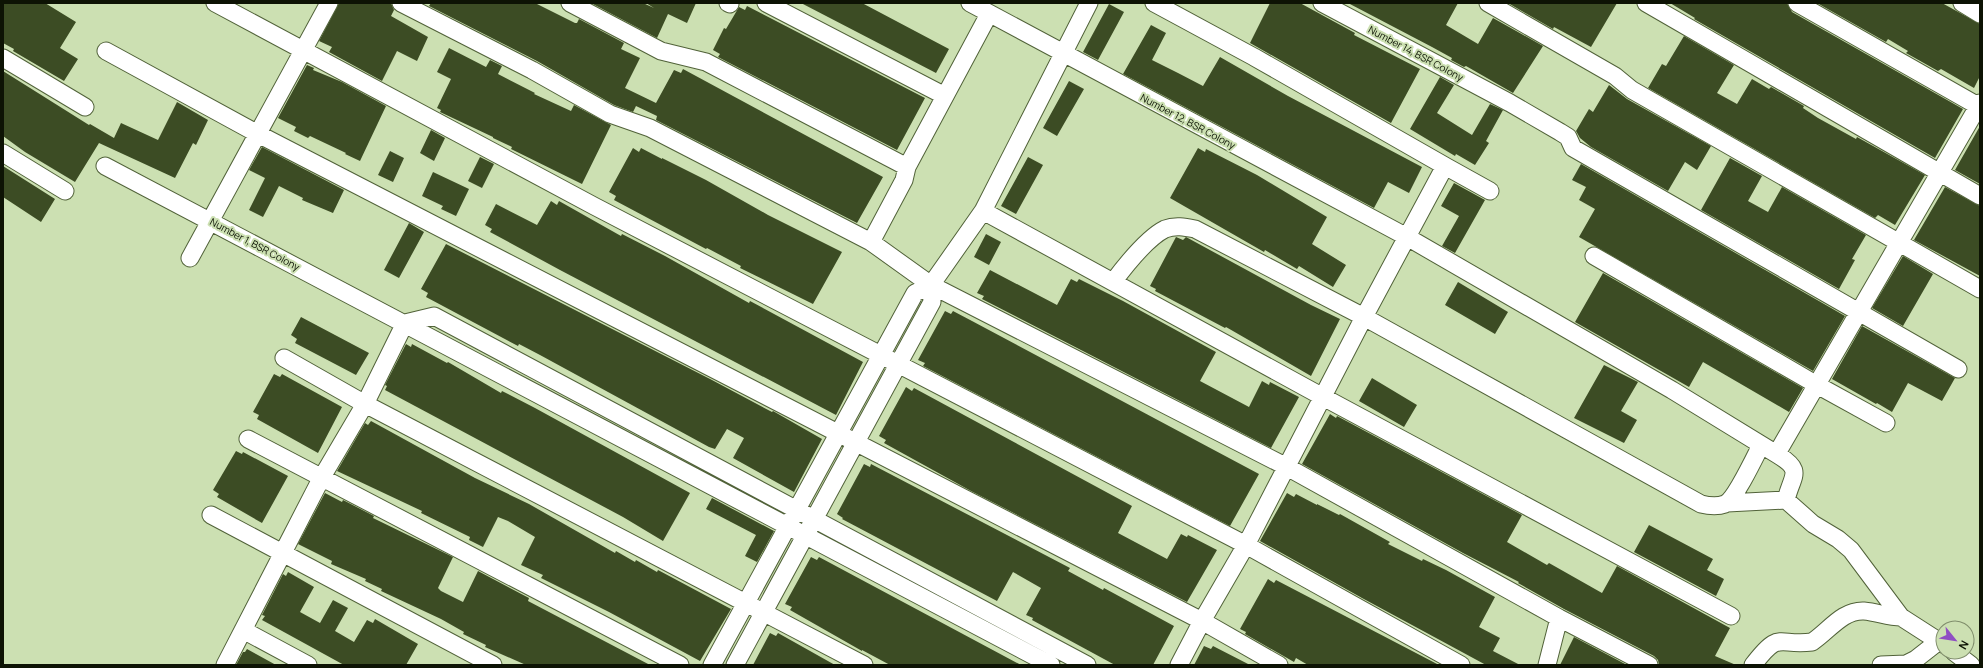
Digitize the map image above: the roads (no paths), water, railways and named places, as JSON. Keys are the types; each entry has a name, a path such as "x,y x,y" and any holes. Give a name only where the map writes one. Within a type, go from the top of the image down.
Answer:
{"street":[{"path":"216,3 601,210 899,363 1246,545 1461,665"},
{"path":"190,258 329,3"},
{"path":"401,3 532,70 610,114 650,128 871,242 931,285 1287,467 1559,618 1649,665"},
{"path":"570,3 661,51 706,62 907,168"},
{"path":"766,3 945,96"},
{"name":"Number 12, BSR Colony","path":"970,3 1062,54 1407,237 1672,390 1790,463 1795,474 1786,500"},
{"path":"712,665 915,292 931,285 984,211 1089,3"},
{"path":"1154,3 1254,57 1490,191"},
{"name":"Number 14, BSR Colony","path":"1322,3 1510,103 1560,132 1568,138 1573,148 1958,369"},
{"path":"1488,3 1615,76 1632,90 1980,289"},
{"path":"1646,3 1980,196"},
{"path":"1778,455 1979,105 1797,3"},
{"path":"1962,3 1980,14"},
{"path":"871,242 904,180 907,168 989,14"},
{"path":"106,51 258,134 1202,620 1279,665"},
{"path":"3,58 85,107"},
{"path":"3,153 65,191"},
{"name":"Number 1, BSR Colony","path":"105,166 1051,665"},
{"path":"1179,665 1202,620 1246,545 1364,317 1445,166"},
{"path":"984,211 1323,397 1731,616"},
{"path":"1113,282 1136,253 1165,229 1178,226 1195,229 1364,317 1701,504 1719,506 1727,503 1786,500 1813,524 1838,538 1851,550 1901,617 1935,639"},
{"path":"1594,256 1817,385 1886,423"},
{"path":"735,665 932,302 931,285"},
{"path":"225,665 322,477 365,404 405,323 434,316 1087,665"},
{"path":"284,358 365,404 864,665"},
{"path":"248,439 680,665"},
{"path":"1727,503 1734,494 1761,445"},
{"path":"211,515 283,555 493,665"},
{"path":"1753,665 1767,647 1774,642 1812,642 1839,619 1854,612 1864,611 1889,617 1901,617"},
{"path":"1547,665 1559,618"},
{"path":"243,630 308,665"},
{"path":"1881,665 1906,664 1935,647"}]}
